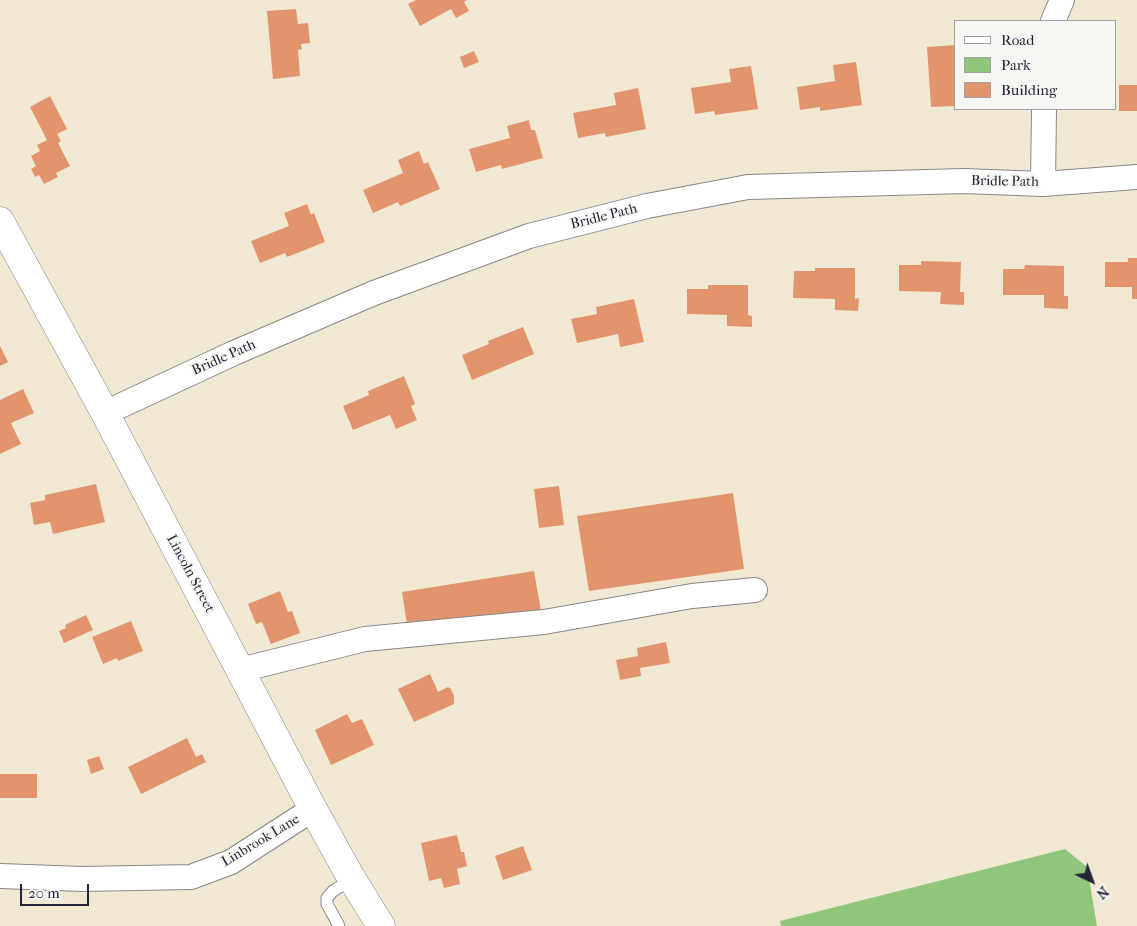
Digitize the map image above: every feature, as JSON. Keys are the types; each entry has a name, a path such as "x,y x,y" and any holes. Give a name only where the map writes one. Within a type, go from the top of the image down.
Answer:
{"main road":[{"name":"Lincoln Street","path":"2,228 105,413 313,809 381,926"}],"street":[{"path":"1053,20 1062,0"},
{"path":"1043,184 1044,110"},
{"name":"Bridle Path","path":"105,413 234,353 374,293 529,236 647,206 748,187 964,182 1043,184 1137,177"},
{"path":"240,670 365,639 544,622 692,596 755,590"},
{"name":"Linbrook Lane","path":"0,876 82,879 191,877 231,862 313,809"}],"lane":[{"path":"339,926 327,904 328,898 333,891 352,879"}],"green space":[{"path":"1065,849 1087,867 1097,926 781,926 780,921"}],"building":[{"path":"416,0 467,0 464,2 469,11 456,18 451,9 420,26 408,4"},
{"path":"296,9 298,24 308,23 310,43 301,44 302,49 298,50 300,76 273,79 267,11"},
{"path":"954,45 954,106 931,107 927,47"},
{"path":"474,51 479,62 464,68 460,57"},
{"path":"856,62 862,105 820,111 820,107 800,110 797,87 835,81 833,65"},
{"path":"751,66 758,109 715,115 714,111 695,114 691,88 731,82 729,69"},
{"path":"1119,85 1137,85 1137,111 1119,111"},
{"path":"638,88 646,129 606,137 605,133 578,138 573,113 616,105 614,93"},
{"path":"50,96 67,129 57,134 61,141 58,143 70,166 56,173 58,177 44,184 39,175 35,177 31,169 36,166 31,156 40,151 37,145 47,140 30,107"},
{"path":"529,120 531,130 535,130 543,158 502,169 501,165 476,172 469,149 510,138 507,126"},
{"path":"419,151 424,164 428,162 440,189 400,206 398,202 373,213 363,190 403,173 398,160"},
{"path":"307,204 311,215 314,213 325,242 287,257 285,253 260,263 251,241 289,226 284,213"},
{"path":"1128,258 1137,258 1137,299 1132,299 1132,287 1105,287 1105,262 1128,262"},
{"path":"921,261 961,262 960,292 964,292 964,305 940,304 941,292 899,291 899,265 921,265"},
{"path":"1025,265 1064,266 1064,296 1068,296 1068,309 1044,308 1044,295 1003,295 1003,269 1024,269"},
{"path":"815,268 855,268 855,299 859,298 858,311 835,310 835,299 793,298 794,271 815,271"},
{"path":"708,285 748,285 748,315 752,316 752,327 727,326 727,315 687,314 687,289 708,289"},
{"path":"634,299 644,342 620,347 618,334 577,343 571,319 597,314 596,307"},
{"path":"523,327 534,354 472,380 462,355 489,344 488,341"},
{"path":"0,346 8,362 0,366"},
{"path":"404,376 415,404 411,406 417,420 396,429 390,415 353,430 343,406 369,395 368,391"},
{"path":"23,389 34,413 11,423 21,444 0,454 0,400"},
{"path":"96,484 105,522 53,534 50,522 34,525 30,503 45,500 45,495"},
{"path":"559,486 564,525 539,528 534,489"},
{"path":"733,493 744,569 589,591 577,516"},
{"path":"534,571 541,611 408,631 402,592"},
{"path":"280,591 288,612 292,611 300,633 271,644 262,622 256,624 248,604"},
{"path":"86,615 93,630 64,643 59,631 66,628 65,625"},
{"path":"131,621 143,651 118,661 117,658 103,664 92,637"},
{"path":"666,642 670,663 640,668 641,676 620,680 616,660 638,656 637,648"},
{"path":"430,674 438,692 448,687 451,689 454,696 454,704 414,722 398,689"},
{"path":"347,714 352,723 362,719 374,745 331,765 315,730"},
{"path":"187,738 196,757 202,754 206,762 141,794 128,767"},
{"path":"99,756 104,769 91,774 87,760"},
{"path":"0,774 37,774 37,798 0,798"},
{"path":"457,835 467,866 457,869 460,884 444,888 441,878 429,881 421,843"},
{"path":"523,846 532,870 503,880 495,856"}]}
